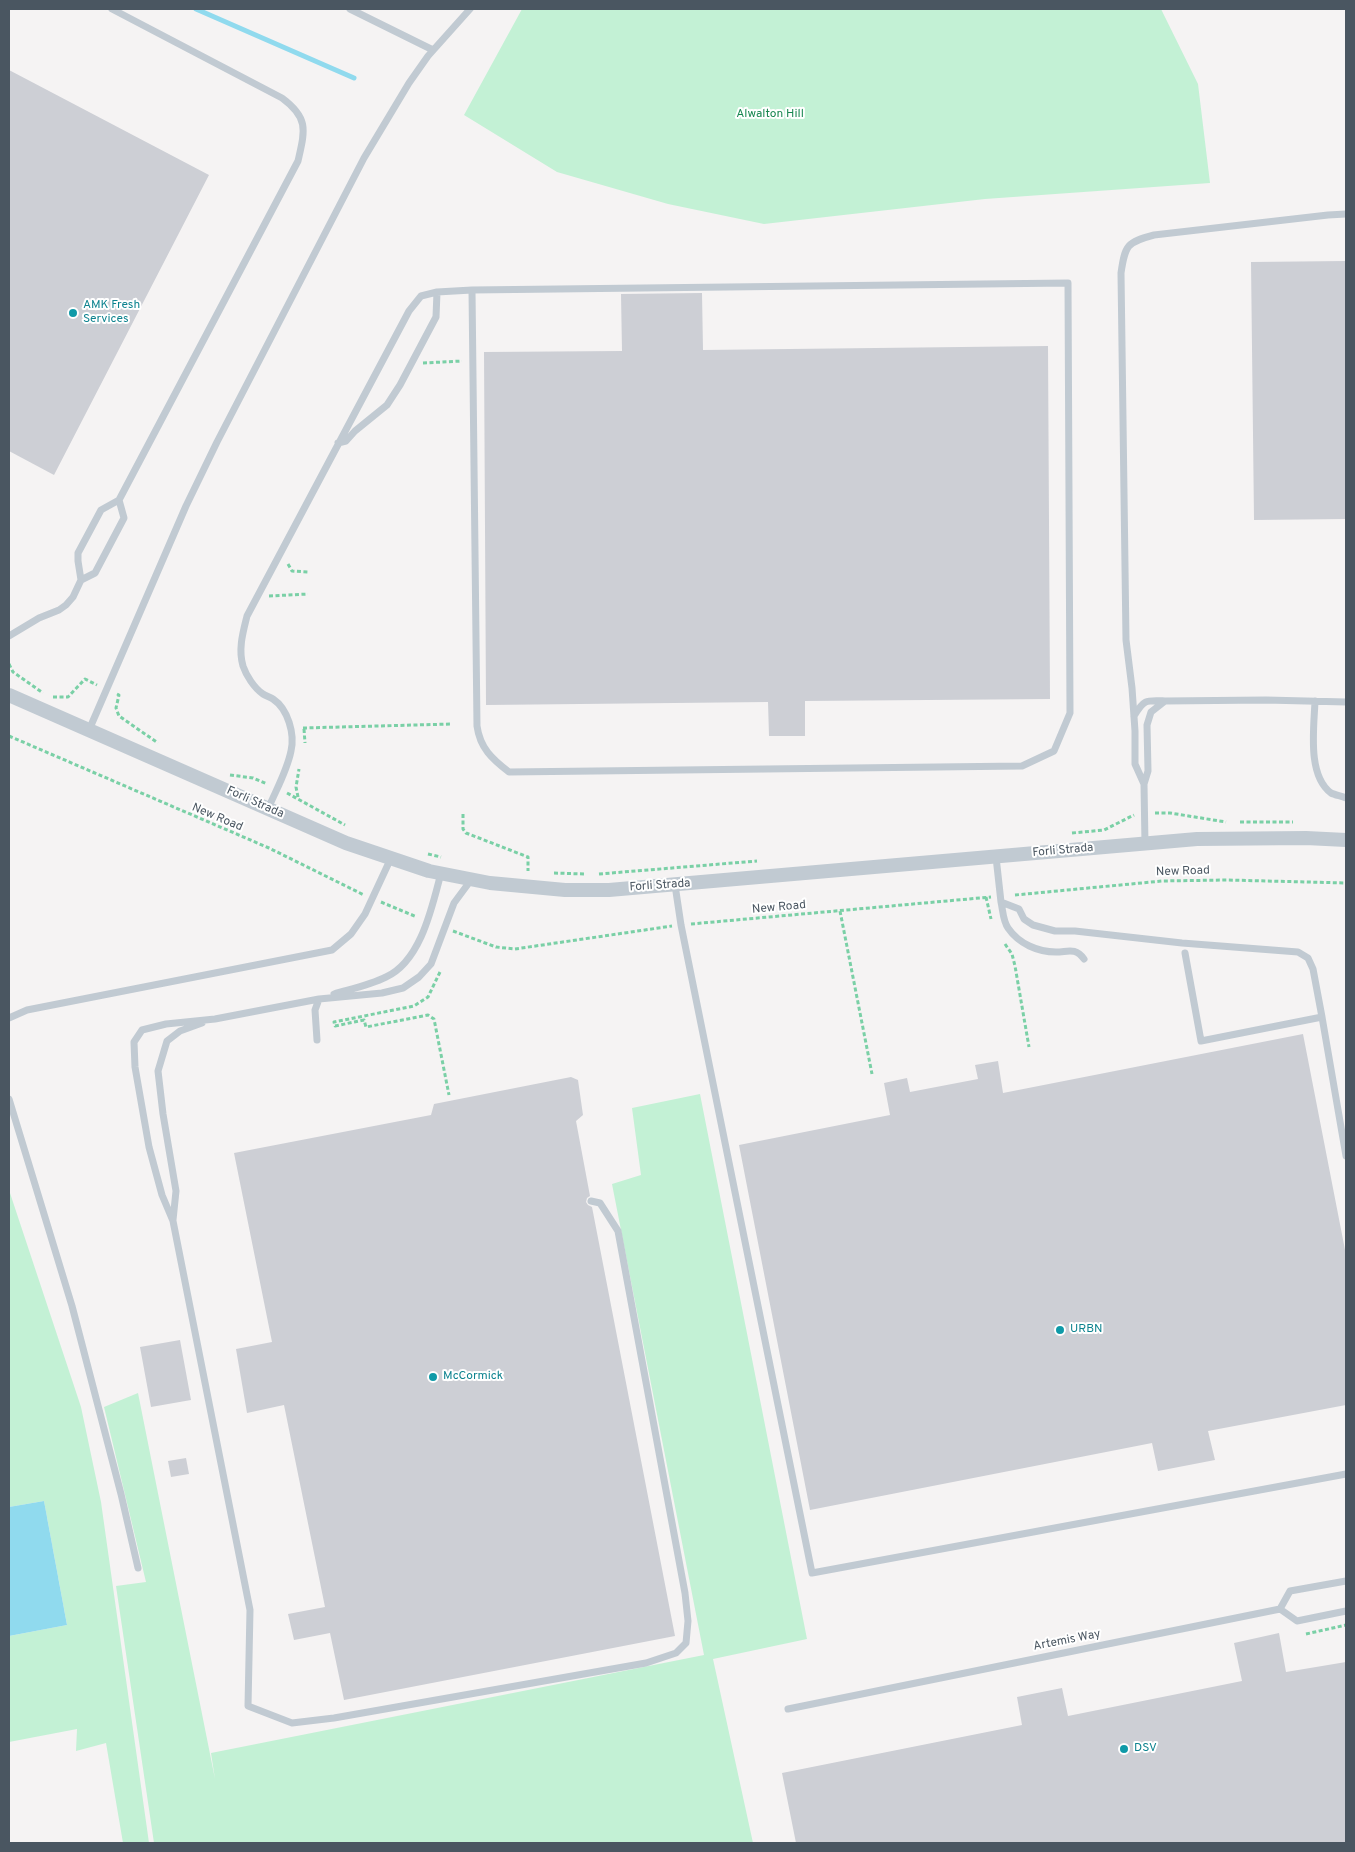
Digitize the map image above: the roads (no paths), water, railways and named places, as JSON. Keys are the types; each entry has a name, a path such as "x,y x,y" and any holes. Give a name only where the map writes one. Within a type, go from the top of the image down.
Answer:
{"street":[{"name":"Forli Strada","path":"9,695 346,843 440,873 490,883 565,890 609,890 1197,839 1306,838 1346,840"}],"lane":[{"path":"9,636 39,618 59,610 73,597 81,580 78,553 101,510 119,500 298,161 304,136 302,116 294,106 282,98 112,9"},
{"path":"350,9 433,50"},
{"path":"89,731 186,506 217,442 364,158 409,82 433,50 470,9"},
{"path":"1144,784 1135,764 1134,716 1126,640 1121,273 1124,252 1135,240 1154,235 1346,214"},
{"path":"268,808 284,774 292,751 292,732 286,714 275,700 262,693 250,680 243,666 241,652 242,637 247,616 409,311 421,296 437,292 472,290 1068,283 1070,713 1054,750 1022,766 509,772 496,762 485,748 479,738 477,726 472,290"},
{"path":"338,443 346,440 386,405 400,385 436,317 437,292"},
{"path":"81,580 95,573 124,518 119,500"},
{"path":"1134,716 1140,704 1147,700 1346,702"},
{"path":"1145,844 1144,784 1148,771 1147,725 1151,712 1165,700"},
{"path":"1315,701 1313,743 1318,774 1323,785 1332,794 1346,798"},
{"path":"996,857 1001,902 1008,928 1026,945 1044,952 1072,951 1079,953 1084,959"},
{"path":"9,1018 27,1010 332,950 351,934 373,899 391,858"},
{"path":"320,999 387,977 401,968 421,937 440,873"},
{"path":"472,879 454,902 431,964 420,977 403,988 382,993 320,999 214,1019 166,1024 142,1030 134,1042 134,1067 149,1147 162,1195 173,1221 250,1610 248,1706 292,1723 363,1713 646,1663 676,1653 686,1643 688,1621 685,1593 618,1232 600,1203 591,1201"},
{"path":"675,885 681,925 812,1573 1346,1474"},
{"path":"1001,902 1019,909 1024,919 1033,925 1055,931 1075,931 1182,943 1298,952 1308,958 1313,969 1346,1156"},
{"path":"1185,953 1201,1041 1322,1017"},
{"path":"317,1040 316,1010 320,999"},
{"path":"173,1221 176,1191 158,1071 167,1041 180,1031 214,1019"},
{"path":"9,1099 72,1306 122,1494 138,1568"},
{"path":"1346,1581 1290,1591 1280,1609 1297,1621 1346,1610"},
{"name":"Artemis Way","path":"788,1709 1280,1609"}],"water":[{"path":"44,1501 67,1625 9,1636 9,1507"}],"waterway":[{"path":"196,9 354,78"}],"place":[{"name":"AMK Fresh Services","path":"73,313"},
{"name":"URBN","path":"1060,1330"},
{"name":"McCormick","path":"433,1377"},
{"name":"DSV","path":"1124,1749"}],"park label":[{"name":"Alwalton Hill","path":"770,115"}]}
